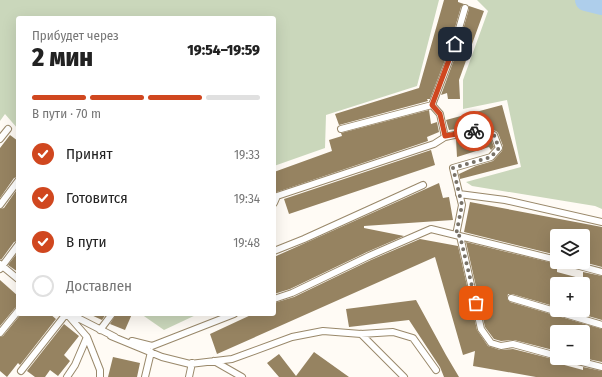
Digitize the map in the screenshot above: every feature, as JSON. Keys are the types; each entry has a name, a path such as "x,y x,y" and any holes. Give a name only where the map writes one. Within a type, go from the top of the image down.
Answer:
{"lane":[{"path":"432,105 451,56 465,8"},
{"path":"341,129 432,105"},
{"path":"432,105 440,114 445,136"},
{"path":"0,139 8,129"},
{"path":"276,198 277,196 434,144 445,136 478,130 494,135 499,148 491,157 453,168 462,205 458,236 482,329 491,343 501,346 513,344 550,354"},
{"path":"0,204 16,184"},
{"path":"276,250 311,236 423,185"},
{"path":"459,194 506,200 602,222"},
{"path":"276,298 292,293 369,256 431,229 550,258"},
{"path":"16,247 1,266 16,277"},
{"path":"590,269 602,272"},
{"path":"511,298 602,326"},
{"path":"0,333 16,313"},
{"path":"21,371 66,316"},
{"path":"70,316 87,337 100,370 100,377"},
{"path":"72,316 111,336 162,357 192,363 232,359 292,337 323,331 361,334 393,332 413,338 436,370"},
{"path":"100,330 110,316"},
{"path":"111,336 152,346 229,316"},
{"path":"361,334 404,377"},
{"path":"67,377 75,365 87,337"},
{"path":"145,377 151,352"},
{"path":"214,361 239,376"},
{"path":"189,377 192,363"},
{"path":"590,365 602,368"}],"green space":[{"path":"0,0 439,0 417,86 326,115 325,148 276,165 276,16 16,16 16,127 5,114 0,121"},
{"path":"477,0 602,0 602,209 595,206 472,186 466,182 521,167 507,100 463,109 463,80 488,11"},
{"path":"144,316 194,316 164,330"}],"building":[{"path":"444,0 458,0 458,2 464,4 461,7 447,55 430,99 427,99 428,101 339,125 335,114 419,88"},
{"path":"469,6 484,11 459,80 460,99 448,99 447,93 441,95 455,57"},
{"path":"502,105 518,164 460,179 459,174 476,166 493,161 502,151 503,146 496,131 477,126 449,130 446,120"},
{"path":"429,110 431,124 437,122 439,132 427,137 428,141 276,192 276,171 332,151 329,140 342,136 341,133"},
{"path":"10,135 16,140 16,178 14,178 0,198 0,148"},
{"path":"478,135 491,139 494,147 491,150 489,147 457,157 456,139"},
{"path":"431,150 435,165 289,214 284,199"},
{"path":"439,183 443,198 449,197 453,220 364,226 364,228 404,236 290,289 276,293 276,256"},
{"path":"16,191 16,242 14,242 1,260 0,209 4,208"},
{"path":"470,202 602,227 602,267 590,264 590,229 550,229 550,253 464,232"},
{"path":"420,239 458,246 477,330 488,346 500,350 513,349 550,358 550,365 564,365 583,370 583,367 602,371 602,377 536,377 473,366 475,351 463,355 435,257 217,354 210,334 249,316 276,316 276,302 294,297 371,260"},
{"path":"466,242 550,262 550,269 557,269 557,272 576,277 550,277 550,305 508,294 507,299 510,302 550,314 550,317 561,317 588,325 550,325 550,349 514,340 501,341 494,339 485,327"},
{"path":"16,255 16,271 8,265"},
{"path":"583,272 602,276 602,320 590,317 590,277 583,277"},
{"path":"0,280 16,294 16,308 0,326"},
{"path":"416,300 459,377 444,377 440,367 409,320 349,327 346,309"},
{"path":"19,316 52,316 56,319 20,365 18,363 7,377 0,371 0,337 3,336"},
{"path":"93,316 105,316 102,320"},
{"path":"115,316 131,316 125,330 110,324"},
{"path":"64,324 79,336 64,355 70,361 58,376 50,370 45,377 35,377 27,371"},
{"path":"590,325 602,329 602,362 590,359"},
{"path":"314,352 349,377 279,377 267,363 279,354 296,376"},
{"path":"113,357 140,363 137,377 108,377"}],"waterway":[{"path":"586,0 602,4"}],"way so far":[{"path":"474,131 478,130 494,135 499,148 491,157 453,168 462,205 456,235 460,236 476,303"}],"route":[{"path":"455,44 432,105 440,114 445,136 474,131"}]}
